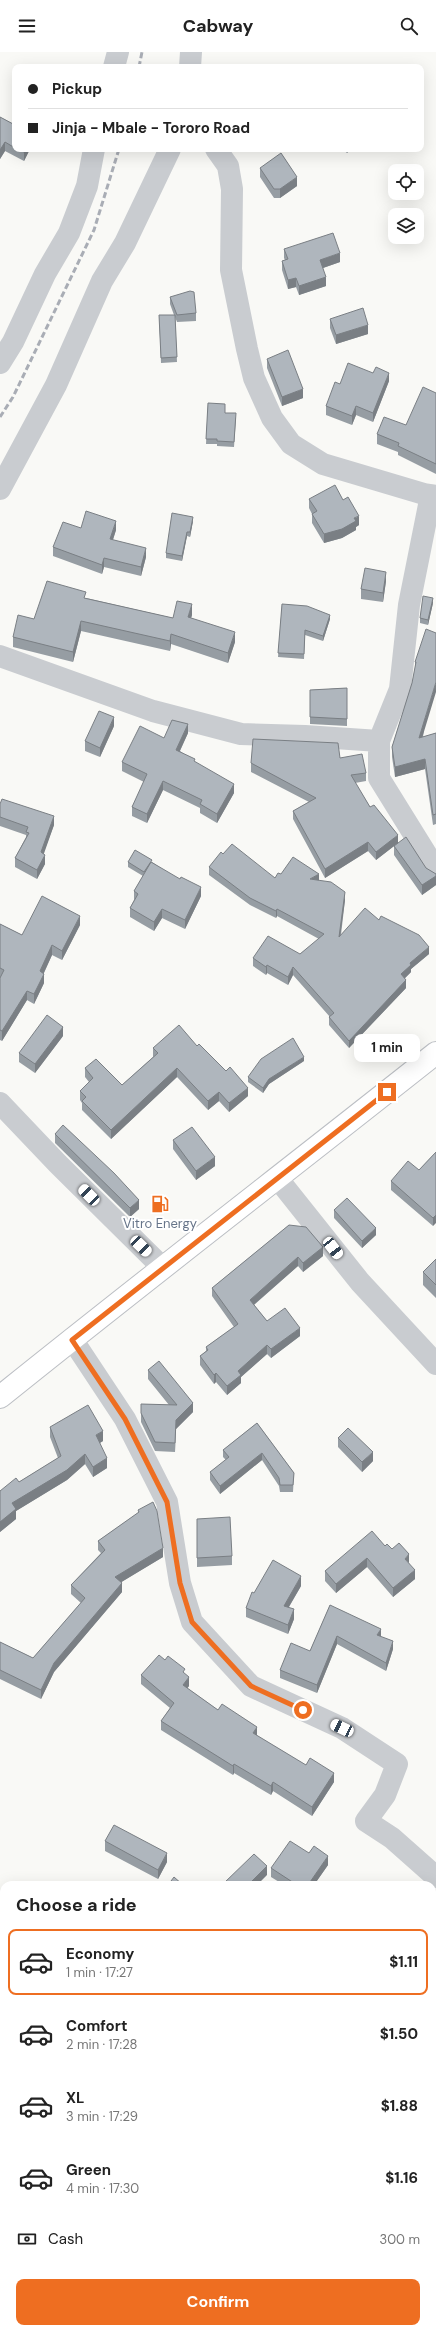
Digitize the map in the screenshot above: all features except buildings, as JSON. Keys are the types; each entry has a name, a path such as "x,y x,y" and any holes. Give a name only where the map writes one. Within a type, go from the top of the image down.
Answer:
{"main road":[{"path":"0,1397 162,1267 278,1179 436,1053"}],"street":[{"path":"115,64 118,52"},
{"path":"190,64 191,52"},
{"path":"0,363 13,342 45,274 70,233 87,186 93,152"},
{"path":"0,489 56,385 102,282 125,244 169,152"},
{"path":"218,152 228,166 232,189 231,270 246,349 254,378 272,418 291,444 323,464 434,495 409,605 400,689 378,741 379,778 436,870"},
{"path":"0,656 153,711 241,734 305,736 378,741"},
{"path":"0,1103 58,1164 162,1267"},
{"path":"278,1179 360,1282 436,1364"},
{"path":"72,1340 125,1419 167,1502 180,1583 192,1622 251,1686 342,1728 397,1764 385,1795 366,1821 392,1838 436,1876"}],"railway":[{"path":"140,64 142,52"},
{"path":"0,417 13,397 94,230 118,152"}],"place":[{"name":"Vitro Energy","path":"160,1204"}],"route":[{"path":"303,1710 251,1686 192,1622 180,1583 167,1502 125,1419 72,1340 162,1267 278,1179 387,1092"}]}
